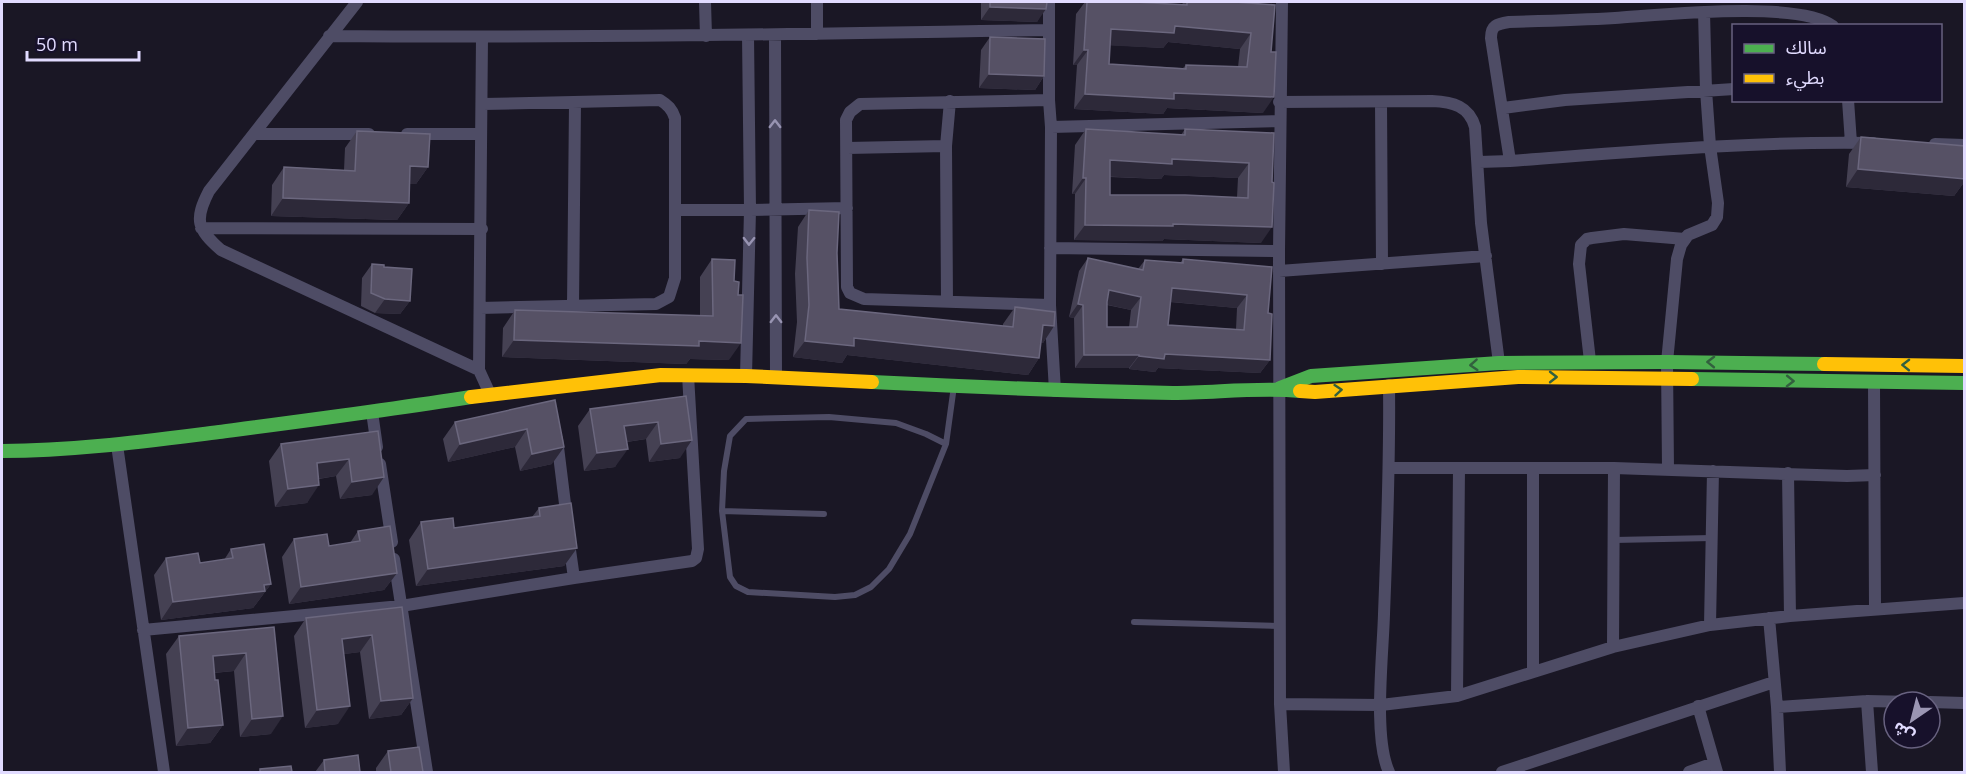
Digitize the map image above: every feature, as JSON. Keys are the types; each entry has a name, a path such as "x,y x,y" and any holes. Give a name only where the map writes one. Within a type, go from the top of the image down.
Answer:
{"main road":[{"path":"1279,389 1311,376 1499,363 1590,361 1965,366"},
{"path":"2,451 41,451 117,445 372,412 490,394 552,393 661,375 746,376 1055,390 1188,393 1279,389 1315,392 1518,377 1965,383"}],"street":[{"path":"357,2 209,191 200,213 201,228 208,239 221,250 479,370"},
{"path":"705,2 706,36"},
{"path":"817,2 817,34"},
{"path":"1049,2 1050,305 1055,390"},
{"path":"1282,2 1279,102 1279,389 1280,704 1284,772"},
{"path":"1510,161 1491,38 1492,29 1496,24 1704,12 1741,6 1805,14 1830,24"},
{"path":"1668,469 1667,362 1677,259 1685,239 1694,231 1712,225 1717,217 1717,189 1710,146 1706,90 1704,12"},
{"path":"329,36 706,36 1049,30"},
{"path":"746,376 750,210 748,35"},
{"path":"775,35 776,378"},
{"path":"482,37 479,370 490,394"},
{"path":"1503,108 1565,100 1732,89"},
{"path":"480,308 656,304 669,297 675,279 675,118 668,104 660,100 483,104"},
{"path":"1049,100 860,104 850,112 846,120 847,287 850,293 864,299 1050,305"},
{"path":"947,302 946,146 950,101"},
{"path":"1279,102 1443,101 1464,108 1475,127 1479,162 1481,223 1499,363"},
{"path":"1381,102 1382,264"},
{"path":"1848,102 1851,143"},
{"path":"573,306 575,103"},
{"path":"1051,127 1279,121"},
{"path":"255,134 481,134"},
{"path":"1479,162 1710,146 1884,143"},
{"path":"1918,144 1965,145"},
{"path":"847,148 946,146"},
{"path":"676,210 847,208"},
{"path":"201,228 482,229"},
{"path":"1590,361 1579,264 1581,245 1587,239 1624,234 1685,239"},
{"path":"1050,248 1279,251"},
{"path":"1279,271 1485,256"},
{"path":"143,630 401,606 692,561 696,558 698,549 688,375"},
{"path":"1874,382 1875,610"},
{"path":"1389,385 1390,468 1381,705 1383,756 1389,772"},
{"path":"372,412 427,772"},
{"path":"555,422 574,578"},
{"path":"117,445 164,772"},
{"path":"1390,468 1614,468 1875,475"},
{"path":"1456,696 1459,468"},
{"path":"1613,647 1614,468"},
{"path":"1533,469 1533,670"},
{"path":"1710,625 1713,471"},
{"path":"1788,473 1790,616"},
{"path":"1280,704 1381,705 1456,696 1533,670 1613,647 1710,625 1790,616 1965,603"},
{"path":"1769,618 1780,772"},
{"path":"1502,772 1521,769 1698,706 1774,682"},
{"path":"1867,701 1872,772"},
{"path":"1777,707 1882,701"},
{"path":"1942,702 1965,703"},
{"path":"1689,772 1716,768 1698,706"}],"lane":[{"path":"946,444 896,423 829,417 746,419 730,436 724,471 722,511 730,578 736,586 748,592 835,597 855,595 871,587 890,569 910,534 946,444 954,386"},
{"path":"722,511 824,514"},
{"path":"1614,540 1712,538"},
{"path":"1134,622 1280,626"}],"building":[{"path":"990,2 1047,2 1046,9 990,7"},
{"path":"1087,2 1187,5 1187,2 1235,2 1275,5 1271,52 1276,52 1274,97 1174,93 1174,99 1085,94 1088,50 1084,50","holes":["1175,26 1251,33 1247,67 1186,65 1186,69 1109,64 1111,29 1174,33"]},
{"path":"990,37 1045,39 1044,76 989,74"},
{"path":"1086,129 1185,135 1185,129 1274,133 1272,227 1173,224 1173,226 1085,225 1086,178 1083,178","holes":["1172,159 1249,163 1248,198 1110,195 1110,160 1172,164"]},
{"path":"357,131 430,134 428,167 410,166 409,203 283,198 284,167 355,171"},
{"path":"1861,137 1965,146 1965,179 1858,169"},
{"path":"809,210 839,212 837,253 839,309 1013,327 1015,307 1055,312 1054,326 1043,325 1039,358 854,338 854,346 805,341 809,305 807,258"},
{"path":"1088,258 1143,270 1145,260 1183,263 1183,259 1272,267 1268,313 1272,314 1270,360 1165,354 1164,359 1139,355 1084,355 1083,305 1078,304","holes":["1172,288 1247,295 1244,330 1168,325","1109,290 1141,297 1137,327 1107,327"]},
{"path":"712,259 735,260 734,281 739,282 738,295 743,295 741,343 699,341 699,346 514,340 515,310 713,316"},
{"path":"372,264 412,269 410,301 385,299 371,293"},
{"path":"686,396 692,440 661,444 658,422 624,426 628,449 597,453 590,409"},
{"path":"555,400 564,447 532,454 527,429 460,444 455,422"},
{"path":"378,431 384,477 352,482 349,459 317,463 319,485 288,489 281,444"},
{"path":"571,503 577,548 428,569 421,522 453,518 454,528 540,516 539,508"},
{"path":"390,526 397,573 301,587 294,539 327,534 329,546 360,541 358,531"},
{"path":"264,544 271,584 264,585 265,591 173,602 166,558 198,553 200,563 233,558 231,549"},
{"path":"402,607 413,698 381,701 372,635 342,639 350,706 317,710 306,618"},
{"path":"274,627 283,716 252,719 246,653 213,656 223,725 188,728 179,636"},
{"path":"419,747 423,772 391,772 388,751"},
{"path":"358,755 360,772 325,772 324,760"},
{"path":"291,766 292,772 260,772 260,769"}],"traffic: fast":[{"path":"1280,388 1311,376 1499,363 1824,364"},
{"path":"1692,379 1964,383"},
{"path":"872,382 1173,393 1300,391"},
{"path":"2,451 138,442 471,397"}],"traffic: slow":[{"path":"1824,364 1964,366"},
{"path":"471,397 661,375 746,376 872,382"},
{"path":"1300,391 1315,392 1518,377 1692,379"}]}
